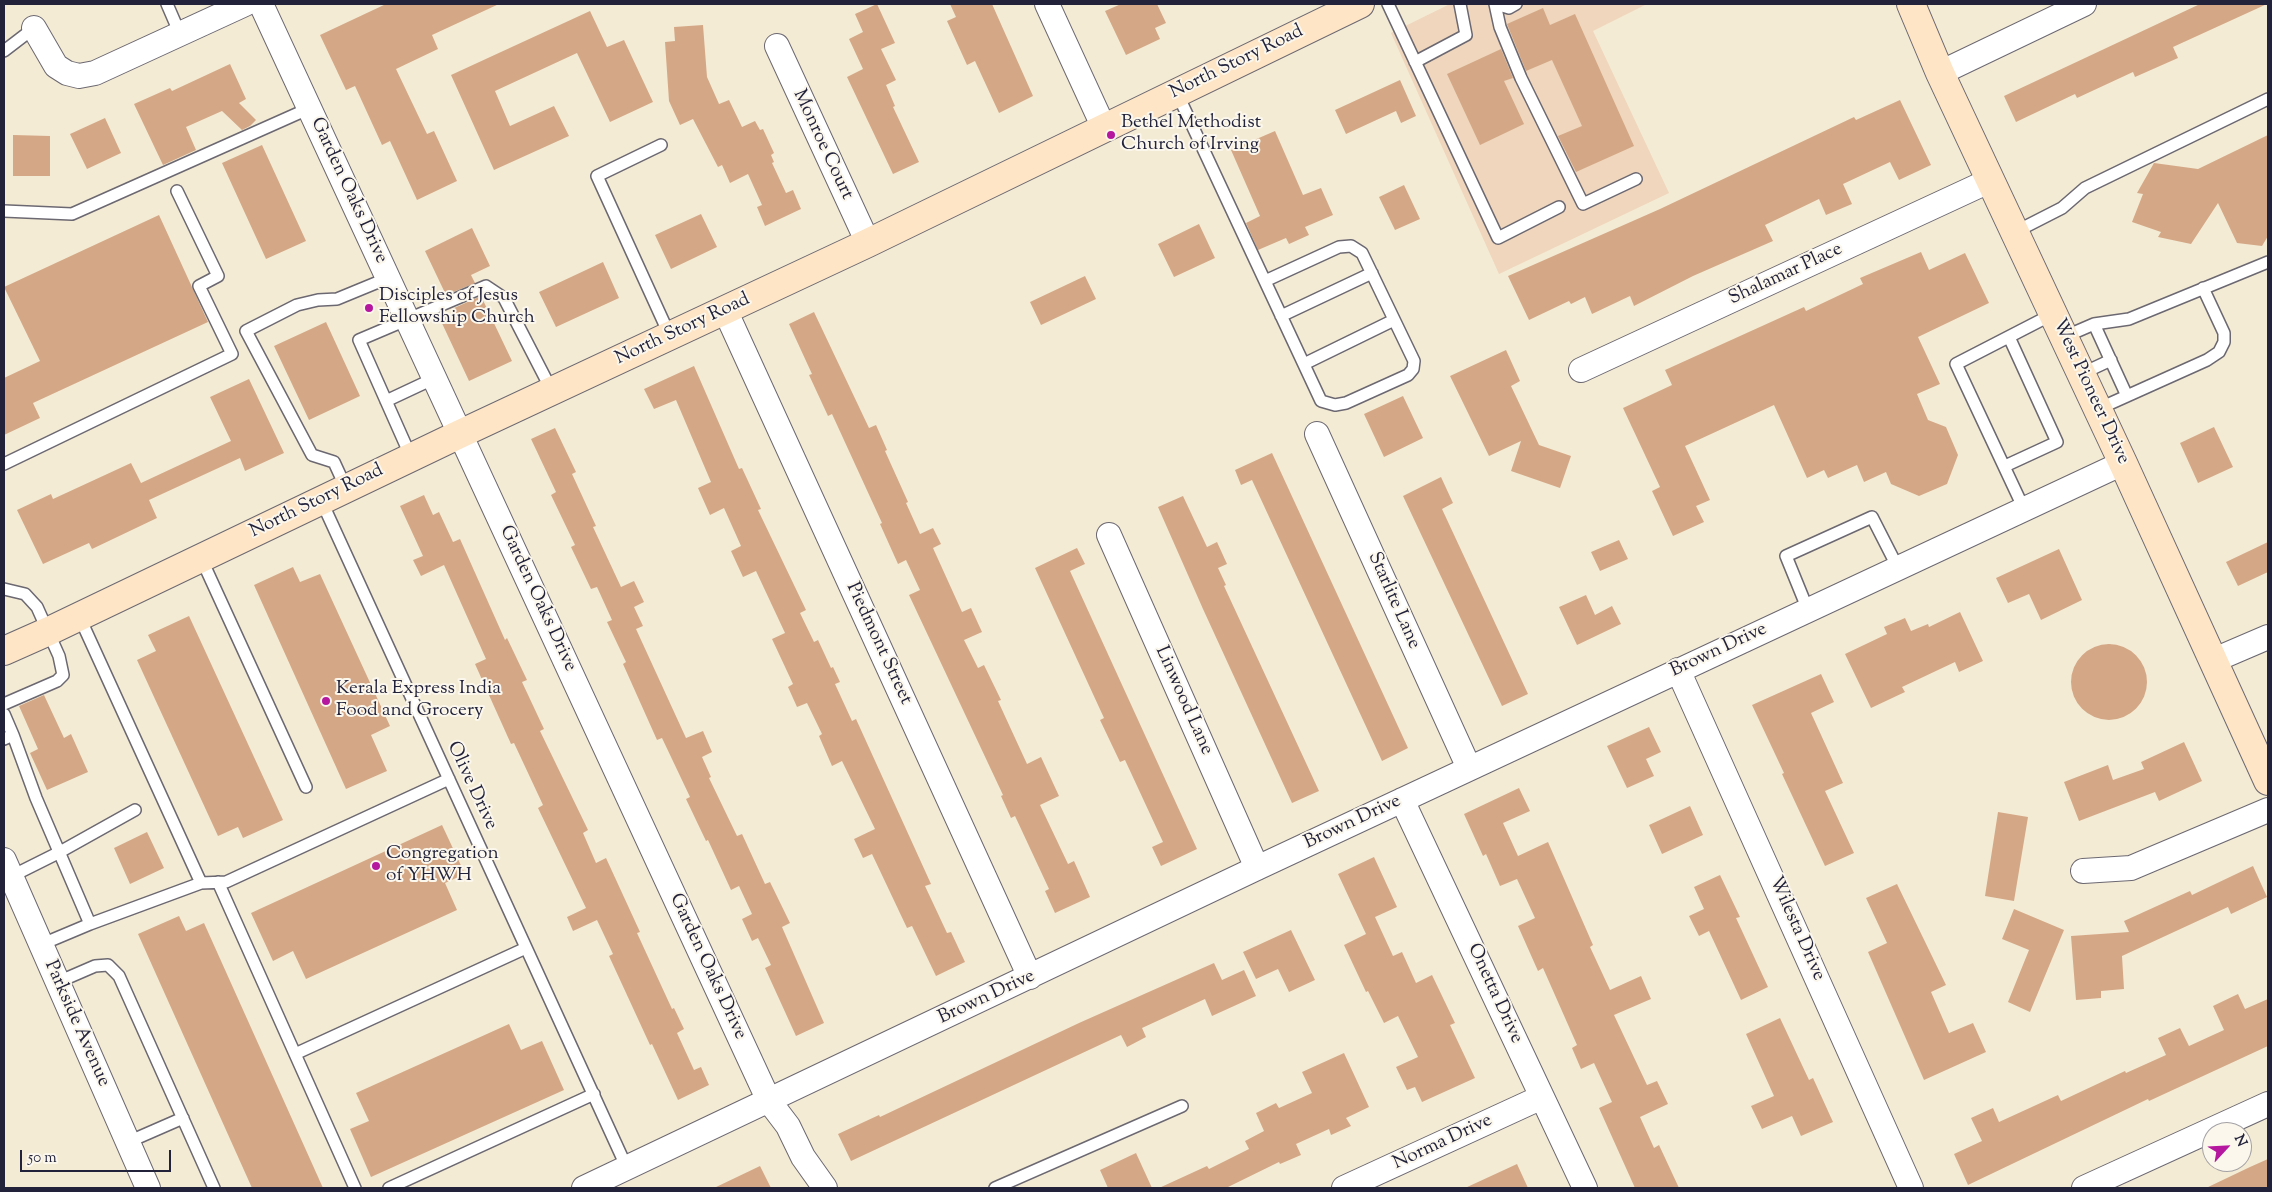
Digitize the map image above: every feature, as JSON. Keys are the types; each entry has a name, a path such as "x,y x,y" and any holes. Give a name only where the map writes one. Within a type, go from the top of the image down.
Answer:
{"main road":[{"name":"North Story Road","path":"4,650 49,631 411,457 868,243 1177,93 1332,10 1360,4"},
{"name":"West Pioneer Drive","path":"1911,4 1940,73 2098,409 2268,781"}],"street":[{"path":"34,28 56,66 67,73 79,76 96,73 246,4"},
{"name":"Garden Oaks Drive","path":"261,4 769,1101 788,1126 803,1157 825,1188"},
{"path":"1047,4 1104,128"},
{"path":"1940,73 2084,4"},
{"name":"Monroe Court","path":"777,46 868,243"},
{"name":"Shalamar Place","path":"1581,370 1991,180"},
{"name":"Piedmont Street","path":"725,310 1030,977"},
{"name":"Starlite Lane","path":"1317,434 1469,768"},
{"name":"Brown Drive","path":"584,1188 1469,768 2123,463"},
{"name":"Linwood Lane","path":"1109,535 1257,868"},
{"path":"2212,661 2268,637"},
{"name":"Wilesta Drive","path":"1678,670 1911,1188"},
{"name":"Onetta Drive","path":"1402,800 1585,1188"},
{"path":"2083,871 2131,868 2268,810"},
{"name":"Parkside Avenue","path":"6,872 58,982 148,1188"},
{"name":"Norma Drive","path":"1344,1188 1542,1097"},
{"path":"2084,1188 2268,1104"}],"lane":[{"path":"167,4 180,34"},
{"path":"1388,4 1498,238 1559,207"},
{"path":"1415,62 1466,35 1460,4"},
{"path":"1516,4 1509,8 1496,4 1500,27 1521,78 1582,204 1636,179"},
{"path":"4,51 34,28"},
{"path":"1177,93 1321,401 1335,406 1408,375 1413,369 1414,361 1362,253 1351,246 1338,247 1265,281"},
{"path":"2015,232 2062,208 2085,188 2268,99"},
{"path":"4,211 72,214 310,108"},
{"path":"661,145 597,176 670,336"},
{"path":"4,464 232,354 199,286 218,276 177,191"},
{"path":"2024,509 1956,364 2009,337 2059,326 2129,319 2268,262"},
{"path":"1281,316 1372,273"},
{"path":"346,488 334,462 312,455 246,331 297,305 318,300 337,299 388,278"},
{"path":"411,457 359,340 486,286 504,298 552,391"},
{"path":"2098,409 2207,360 2219,352 2224,342 2224,333 2203,288"},
{"path":"1304,364 1394,320"},
{"path":"2094,324 2127,396"},
{"path":"2004,466 2057,442 2009,337"},
{"path":"2081,374 2111,360"},
{"path":"386,401 435,378"},
{"name":"Olive Drive","path":"321,500 627,1168"},
{"path":"1808,610 1786,556 1872,517 1898,568"},
{"path":"201,558 306,787"},
{"path":"4,589 25,594 37,607 59,656 63,675 57,681 4,704"},
{"path":"79,616 200,883"},
{"path":"4,714 8,737 90,924"},
{"path":"40,945 90,924 200,883 226,882 449,779"},
{"path":"6,872 58,853 135,810"},
{"path":"218,882 355,1188"},
{"path":"295,1054 526,948"},
{"path":"58,982 95,966 108,965 119,976 214,1188"},
{"path":"389,1188 594,1094"},
{"path":"995,1188 1182,1106"},
{"path":"128,1142 183,1118"}],"shaded area":[{"path":"1450,4 1647,4 1593,31 1669,193 1499,274 1391,33"}],"building":[{"path":"386,4 499,4 432,35 438,49 396,69 427,134 434,131 457,181 417,200 390,141 382,145 355,86 346,90 320,35"},
{"path":"877,4 895,43 881,49 896,80 886,85 895,106 893,107 919,162 893,174 847,77 863,69 849,39 863,32 855,14"},
{"path":"950,4 992,4 1033,96 999,113 975,61 967,65 947,21 956,17"},
{"path":"1121,4 1157,4 1166,23 1155,28 1160,39 1126,55 1105,11"},
{"path":"2200,4 2267,4 2173,47 2178,58 2135,77 2133,72 2077,98 2075,94 2016,122 2004,96"},
{"path":"1543,8 1550,25 1575,14 1634,146 1576,172 1558,136 1582,126 1552,60 1526,71 1507,24"},
{"path":"590,11 607,47 624,40 653,102 610,122 577,53 495,91 510,126 554,106 569,136 494,170 451,75"},
{"path":"703,25 707,77 719,104 729,100 742,127 755,121 760,130 763,129 774,153 771,155 774,162 772,163 786,193 793,190 801,209 765,226 757,207 762,205 748,174 730,183 722,165 718,167 693,119 680,125 669,101 665,42 675,41 674,27"},
{"path":"1501,49 1513,78 1504,81 1524,124 1480,145 1447,74"},
{"path":"230,64 246,99 239,103 256,120 242,130 222,111 186,127 196,150 163,165 134,104 170,88 172,91"},
{"path":"1400,80 1416,116 1401,123 1396,111 1346,134 1335,110"},
{"path":"1900,100 1931,165 1899,180 1890,162 1843,184 1852,204 1826,215 1819,199 1765,225 1773,241 1693,276 1634,306 1630,296 1592,314 1585,297 1571,304 1569,301 1529,320 1508,276 1660,209 1854,117 1856,120"},
{"path":"105,118 121,153 87,169 70,134"},
{"path":"1275,131 1303,195 1321,188 1333,215 1305,227 1309,235 1289,244 1286,238 1258,250 1246,223 1260,216 1231,150"},
{"path":"13,135 50,136 50,176 13,176"},
{"path":"2268,135 2268,236 2262,246 2237,243 2218,203 2191,244 2158,237 2161,232 2132,222 2143,194 2137,193 2154,163 2198,169"},
{"path":"262,145 306,241 266,259 222,163"},
{"path":"1404,185 1420,219 1395,230 1379,197"},
{"path":"701,214 717,247 671,269 655,235"},
{"path":"159,215 208,322 33,403 40,418 4,435 4,378 40,361 4,287"},
{"path":"1199,224 1215,258 1174,277 1158,244"},
{"path":"472,228 490,266 471,275 475,283 446,295 425,251"},
{"path":"1921,252 1929,270 1965,253 1989,303 1918,337 1940,384 1917,394 1928,420 1946,427 1958,455 1947,484 1919,496 1891,484 1886,472 1864,482 1857,465 1828,478 1824,470 1807,478 1774,405 1685,446 1710,500 1696,506 1704,522 1673,536 1652,491 1660,487 1623,408 1672,385 1665,370 1804,307 1806,311 1863,284 1860,278"},
{"path":"603,262 619,298 556,327 539,292"},
{"path":"1085,276 1096,299 1041,325 1030,302"},
{"path":"481,296 512,361 469,381 440,319 454,312 452,309"},
{"path":"814,312 869,428 876,425 920,534 933,528 941,544 933,548 962,612 971,608 982,632 964,640 978,668 984,665 1001,700 998,701 1027,764 1041,757 1059,796 1040,805 1068,864 1074,861 1090,897 1055,913 1045,891 1049,889 1015,816 1011,818 1001,796 1003,795 909,595 920,590 906,560 898,564 880,524 882,523 832,414 828,416 809,375 812,374 789,324"},
{"path":"326,322 360,396 309,420 274,346"},
{"path":"1506,350 1520,381 1511,386 1539,445 1571,456 1560,488 1511,471 1521,441 1489,456 1450,376"},
{"path":"694,366 739,469 742,468 761,509 758,510 806,610 800,613 814,642 818,640 831,668 833,667 840,682 835,684 852,721 856,719 931,884 925,886 947,933 951,932 965,962 936,976 912,926 907,928 872,854 863,858 854,839 875,829 842,761 832,766 819,736 822,734 807,703 797,707 788,687 793,684 772,639 785,633 756,571 743,577 731,551 741,546 724,508 710,515 698,488 711,482 676,400 654,409 644,389"},
{"path":"249,379 284,453 245,471 240,458 149,500 157,518 92,549 89,543 43,564 17,510 51,494 53,499 131,463 141,483 231,441 210,397"},
{"path":"1403,396 1423,438 1384,457 1364,414"},
{"path":"2214,427 2233,467 2198,483 2180,443"},
{"path":"555,428 576,472 572,474 596,526 593,527 621,587 634,581 644,602 634,607 643,626 636,629 686,738 703,731 712,752 702,757 711,777 709,778 737,836 742,834 765,884 770,882 790,923 782,927 824,1023 796,1036 765,968 771,965 758,938 752,941 742,919 752,914 739,886 731,890 708,840 706,841 686,799 690,797 662,738 657,740 623,664 626,662 607,622 612,620 597,587 591,589 571,547 575,545 551,495 556,492 531,439"},
{"path":"1272,453 1408,748 1382,761 1252,480 1241,485 1235,470"},
{"path":"1441,477 1453,503 1442,509 1528,694 1502,706 1403,496"},
{"path":"424,495 433,515 439,512 453,542 460,539 505,640 507,638 527,680 522,682 544,729 540,731 588,830 583,833 596,863 606,858 640,932 637,933 672,1009 674,1008 684,1029 677,1033 694,1070 701,1067 709,1085 678,1100 609,956 613,954 597,920 573,931 567,917 586,908 538,808 543,805 514,743 511,744 475,664 486,659 444,565 421,576 413,560 423,556 400,506"},
{"path":"1183,496 1207,547 1217,542 1227,564 1218,568 1226,585 1224,586 1319,791 1292,803 1158,507"},
{"path":"1619,540 1628,559 1600,571 1591,552"},
{"path":"2268,542 2268,572 2238,586 2226,562"},
{"path":"1077,548 1085,564 1070,571 1197,849 1161,866 1152,847 1163,842 1125,760 1120,762 1100,720 1104,718 1035,568"},
{"path":"2059,549 2082,600 2041,620 2029,594 2008,603 1996,578"},
{"path":"293,567 300,582 320,574 390,726 371,735 387,771 346,789 254,585"},
{"path":"1586,595 1595,615 1612,606 1621,624 1577,645 1559,607"},
{"path":"1960,612 1983,661 1959,672 1955,662 1902,687 1905,692 1871,708 1845,654 1887,634 1884,627 1905,618 1911,631 1928,624 1929,627"},
{"path":"189,616 283,820 243,838 238,827 218,836 137,660 156,651 148,635"},
{"path":"2102,644 2116,644 2130,650 2141,661 2147,675 2144,697 2136,709 2116,720 2102,720 2088,714 2077,703 2071,689 2071,675 2077,661 2088,650"},
{"path":"1821,674 1834,702 1811,713 1843,783 1825,791 1854,853 1825,866 1752,705"},
{"path":"44,695 64,738 71,734 88,772 47,790 30,753 38,749 19,706"},
{"path":"1649,727 1661,752 1646,759 1654,776 1627,788 1607,746"},
{"path":"2184,742 2202,781 2159,801 2155,792 2079,821 2064,782 2108,765 2113,780 2144,769 2141,762"},
{"path":"1519,788 1530,811 1503,823 1518,856 1548,842 1593,945 1590,947 1610,990 1641,976 1651,999 1614,1015 1647,1085 1657,1081 1668,1104 1640,1117 1654,1148 1659,1145 1679,1188 1635,1188 1599,1108 1612,1102 1594,1063 1581,1069 1572,1048 1577,1045 1543,968 1538,971 1518,926 1535,918 1517,879 1500,886 1486,854 1483,856 1464,814"},
{"path":"1690,806 1703,835 1662,854 1649,825"},
{"path":"1998,812 2028,817 2014,901 1985,896"},
{"path":"442,825 465,874 445,883 457,910 306,979 293,951 273,961 251,913"},
{"path":"147,832 164,868 130,884 114,848"},
{"path":"1374,857 1397,907 1375,917 1393,956 1402,952 1416,983 1432,975 1455,1023 1450,1025 1475,1078 1422,1102 1415,1087 1407,1090 1396,1067 1418,1057 1398,1016 1384,1023 1368,991 1366,992 1344,945 1366,934 1338,874"},
{"path":"2253,866 2267,897 2231,914 2228,907 2122,956 2124,989 2101,991 2101,998 2076,1000 2071,936 2129,932 2124,921 2190,891 2192,895"},
{"path":"1720,875 1740,917 1736,918 1768,987 1741,1000 1709,931 1699,936 1689,916 1704,909 1694,887"},
{"path":"1897,884 1946,985 1931,992 1949,1033 1973,1023 1986,1052 1924,1080 1868,952 1887,943 1866,898"},
{"path":"2014,909 2064,930 2030,1012 2008,1002 2029,950 2002,939"},
{"path":"179,916 186,931 204,923 323,1188 252,1188 138,934"},
{"path":"1291,930 1315,980 1289,992 1278,969 1256,979 1243,952"},
{"path":"1214,963 1222,980 1244,970 1256,996 1212,1016 1205,999 1142,1028 1146,1037 1127,1047 1121,1035 851,1161 838,1134 879,1115 880,1117 1079,1023"},
{"path":"2238,994 2245,1009 2268,999 2268,1046 2149,1101 2148,1099 1968,1185 1954,1154 1982,1141 1971,1118 1993,1108 1999,1122 2058,1095 2061,1101 2125,1071 2126,1073 2166,1055 2158,1038 2180,1028 2189,1046 2224,1030 2213,1006"},
{"path":"1780,1018 1809,1080 1813,1078 1833,1122 1801,1136 1792,1116 1762,1129 1751,1106 1774,1096 1746,1034"},
{"path":"509,1024 521,1050 542,1041 564,1090 371,1177 350,1129 369,1121 356,1093"},
{"path":"1344,1053 1369,1107 1346,1118 1351,1126 1331,1135 1329,1129 1296,1144 1301,1155 1280,1164 1279,1162 1226,1188 1159,1188 1207,1166 1209,1169 1249,1149 1245,1141 1264,1131 1256,1113 1276,1103 1279,1108 1312,1093 1302,1072"},
{"path":"1136,1153 1152,1188 1108,1188 1100,1170"},
{"path":"2268,1159 2268,1188 2206,1188 2240,1172 2252,1172 2252,1166"},
{"path":"1517,1164 1528,1188 1465,1188"},
{"path":"760,1166 771,1188 714,1188"}],"place":[{"name":"Bethel Methodist Church of Irving","path":"1111,135"},
{"name":"Disciples of Jesus Fellowship Church","path":"369,308"},
{"name":"Kerala Express India Food and Grocery","path":"326,701"},
{"name":"Congregation of YHWH","path":"376,866"}]}
